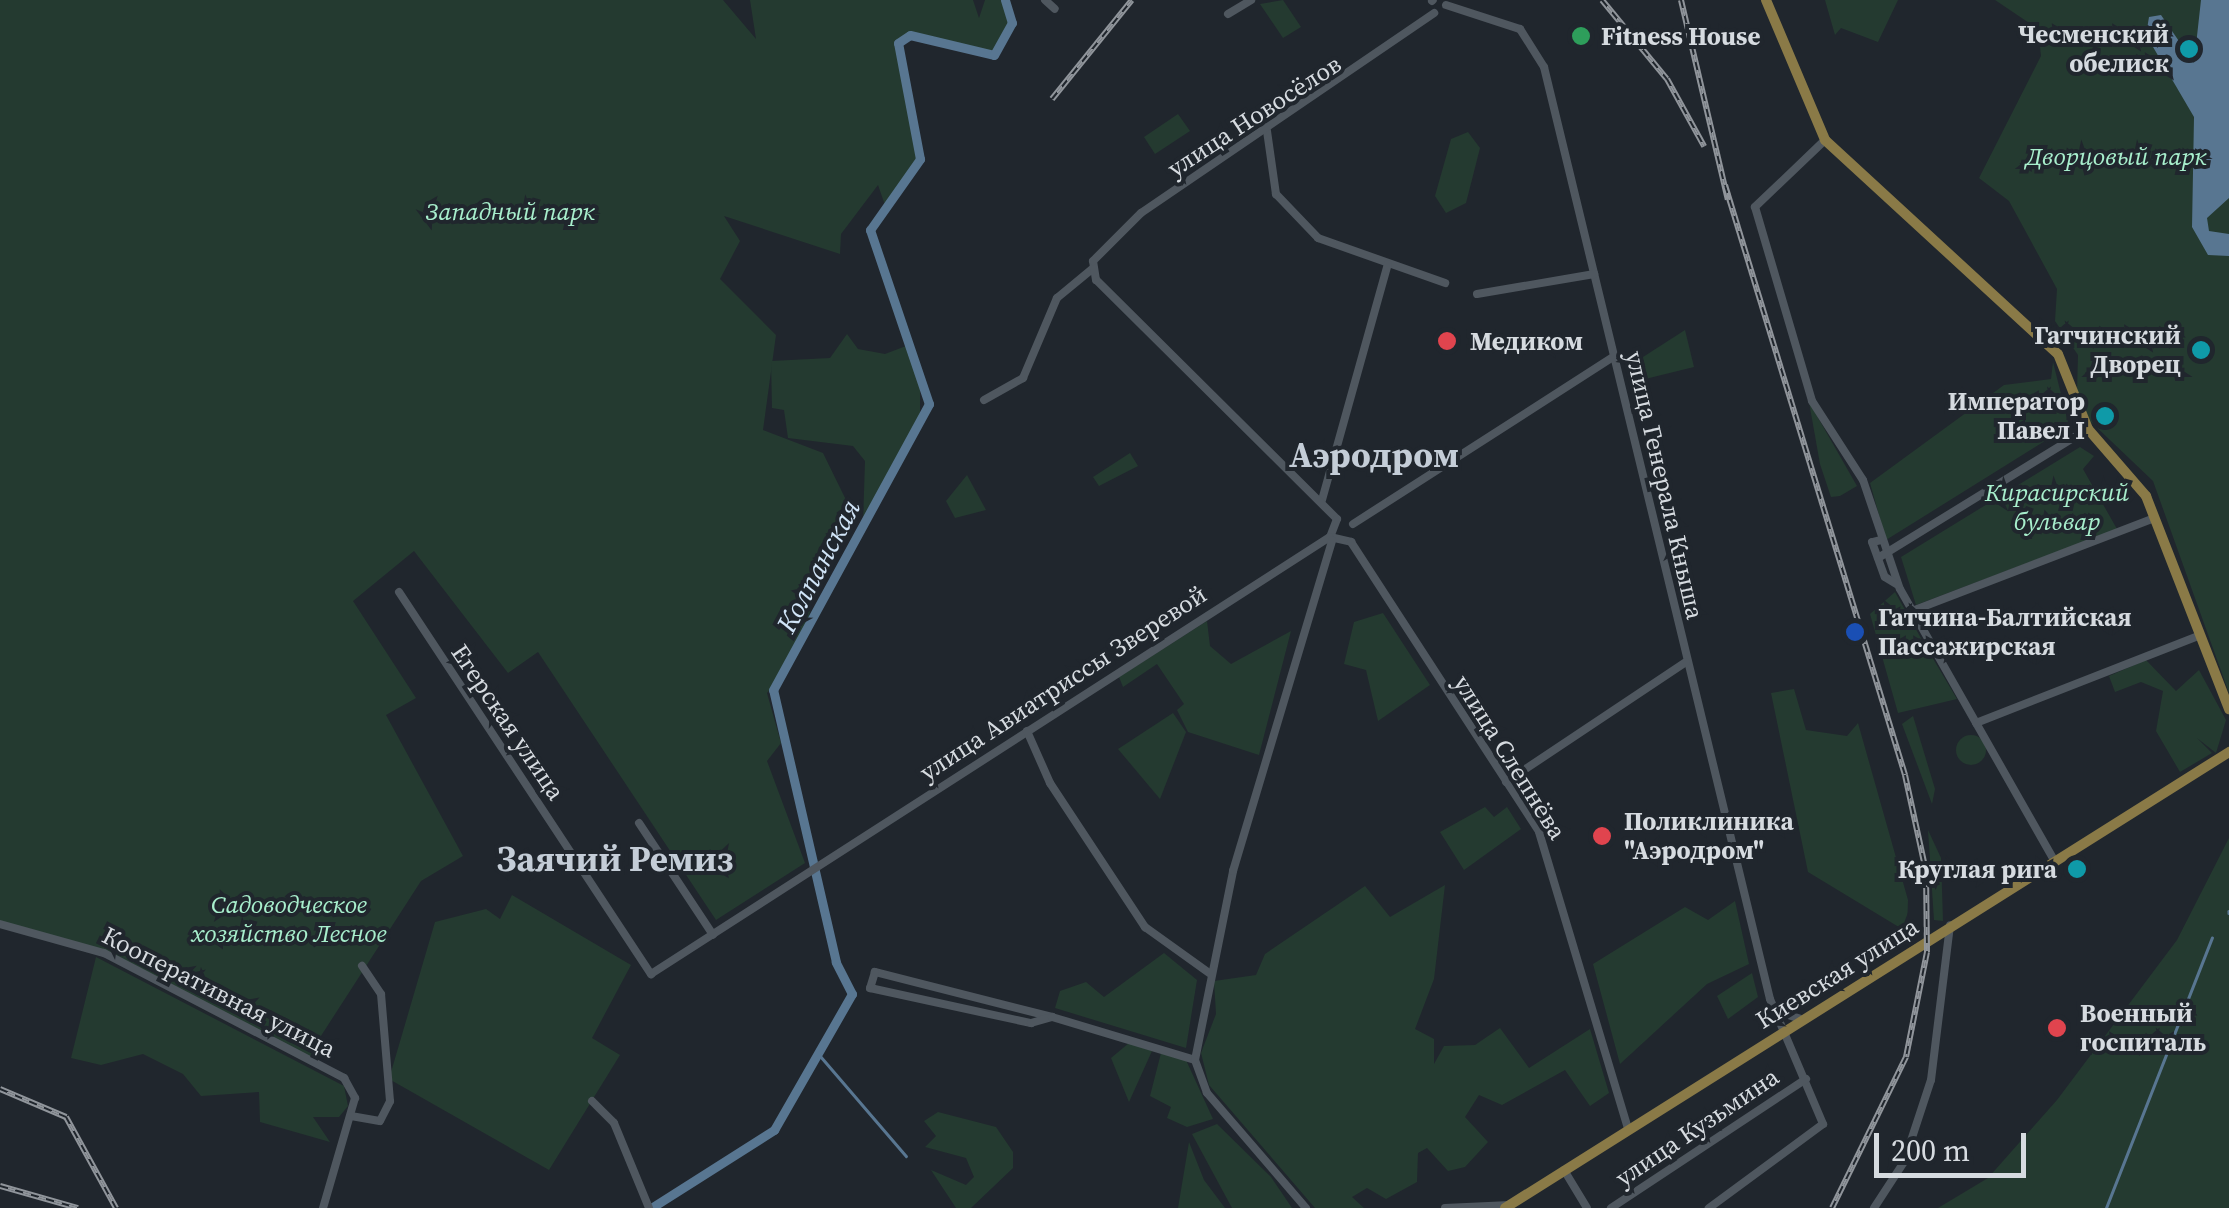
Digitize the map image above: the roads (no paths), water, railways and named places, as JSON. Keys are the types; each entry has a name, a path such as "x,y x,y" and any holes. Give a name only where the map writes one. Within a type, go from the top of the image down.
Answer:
{"main road":[{"path":"1766,0 1825,140 2043,336 2088,428 2140,486 2229,709"},
{"path":"2227,758 2229,743"},
{"name":"Киевская улица","path":"1508,1206 2052,857 2227,758"}],"street":[{"path":"1044,0 1055,9"},
{"path":"1228,14 1251,0"},
{"path":"1432,0 1434,13"},
{"name":"улица Новосёлов","path":"1092,269 1095,254 1434,13 1444,2"},
{"name":"улица Генерала Кныша","path":"1444,2 1513,25 1538,52 1772,1010 1806,1078 1820,1132 1709,1208"},
{"path":"1268,131 1282,203 1322,240 1445,283"},
{"path":"1825,140 1755,207 1812,400 1863,480 1881,540 1872,542 2052,857"},
{"path":"1322,500 1388,264"},
{"path":"984,400 1023,378 1056,298 1092,269 1337,519 1353,524"},
{"path":"1477,294 1594,274"},
{"path":"1353,524 1615,356"},
{"path":"1882,556 2088,428"},
{"path":"1912,610 2154,518"},
{"path":"1306,1208 1207,1093 1195,1060 1209,973 1320,560 1337,519"},
{"path":"1331,539 1351,542 1353,524"},
{"name":"улица Авиатриссы Зверевой","path":"652,974 1308,550 1331,539"},
{"name":"улица Слепнёва","path":"1351,542 1547,852 1628,1128"},
{"path":"1308,550 1320,560"},
{"name":"Егерская улица","path":"398,592 652,974"},
{"path":"1976,723 2198,636"},
{"path":"1506,782 1686,662"},
{"path":"1028,731 1046,776 1146,926 1209,973"},
{"path":"639,823 713,935"},
{"name":"Кооперативная улица","path":"0,924 104,953 344,1078 354,1092 351,1116"},
{"path":"1874,1208 1904,1162 1930,1080 1950,925"},
{"path":"323,1208 351,1116 380,1122 390,1100 380,994 362,966"},
{"path":"1052,1017 1031,1022 870,988 875,972 1052,1017 1195,1060"},
{"path":"1772,1010 1800,1019"},
{"name":"улица Кузьмина","path":"1611,1208 1806,1078"},
{"path":"592,1101 614,1123 649,1207"},
{"path":"1625,1110 1642,1119"},
{"path":"1564,1170 1586,1208"},
{"path":"1445,1208 1508,1206"}],"water":[{"path":"2201,0 2229,0 2229,198 2207,218 2209,231 2229,234 2229,256 2208,255 2192,227 2194,117 2146,35 2149,17 2161,15 2194,63"}],"waterway":[{"name":"Колпанская","path":"651,1208 774,1130 852,994 836,962 773,690 929,404 870,230 920,159 898,43 910,35 994,55 1012,23 1005,0"},
{"path":"2106,1208 2212,938"},
{"path":"817,1052 906,1156"}],"railway":[{"path":"1052,99 1132,0"},
{"path":"1602,0 1667,79 1704,146"},
{"path":"1681,0 1728,200"},
{"path":"1725,185 1905,775 1926,871 1927,952 1906,1057 1832,1208"},
{"path":"0,1089 66,1117 116,1208"},
{"path":"0,1186 78,1208"}],"place":[{"name":"Fitness House","path":"1581,36"},
{"name":"Чесменский обелиск","path":"2189,49"},
{"name":"Медиком","path":"1447,341"},
{"name":"Гатчинский Дворец","path":"2201,350"},
{"name":"Император Павел I","path":"2105,416"},
{"name":"Гатчина-Балтийская Пассажирская","path":"1855,632"},
{"name":"Поликлиника \"Аэродром\"","path":"1602,836"},
{"name":"Круглая рига","path":"2077,869"},
{"name":"Военный госпиталь","path":"2057,1028"}],"district":[{"name":"Аэродром","path":"1374,455"},
{"name":"Заячий Ремиз","path":"615,859"}],"park label":[{"name":"Дворцовый парк","path":"2116,156"},
{"name":"Западный парк","path":"510,211"},
{"name":"Кирасирский бульвар","path":"2057,508"},
{"name":"Садоводческое хозяйство Лесное","path":"289,920"}]}
